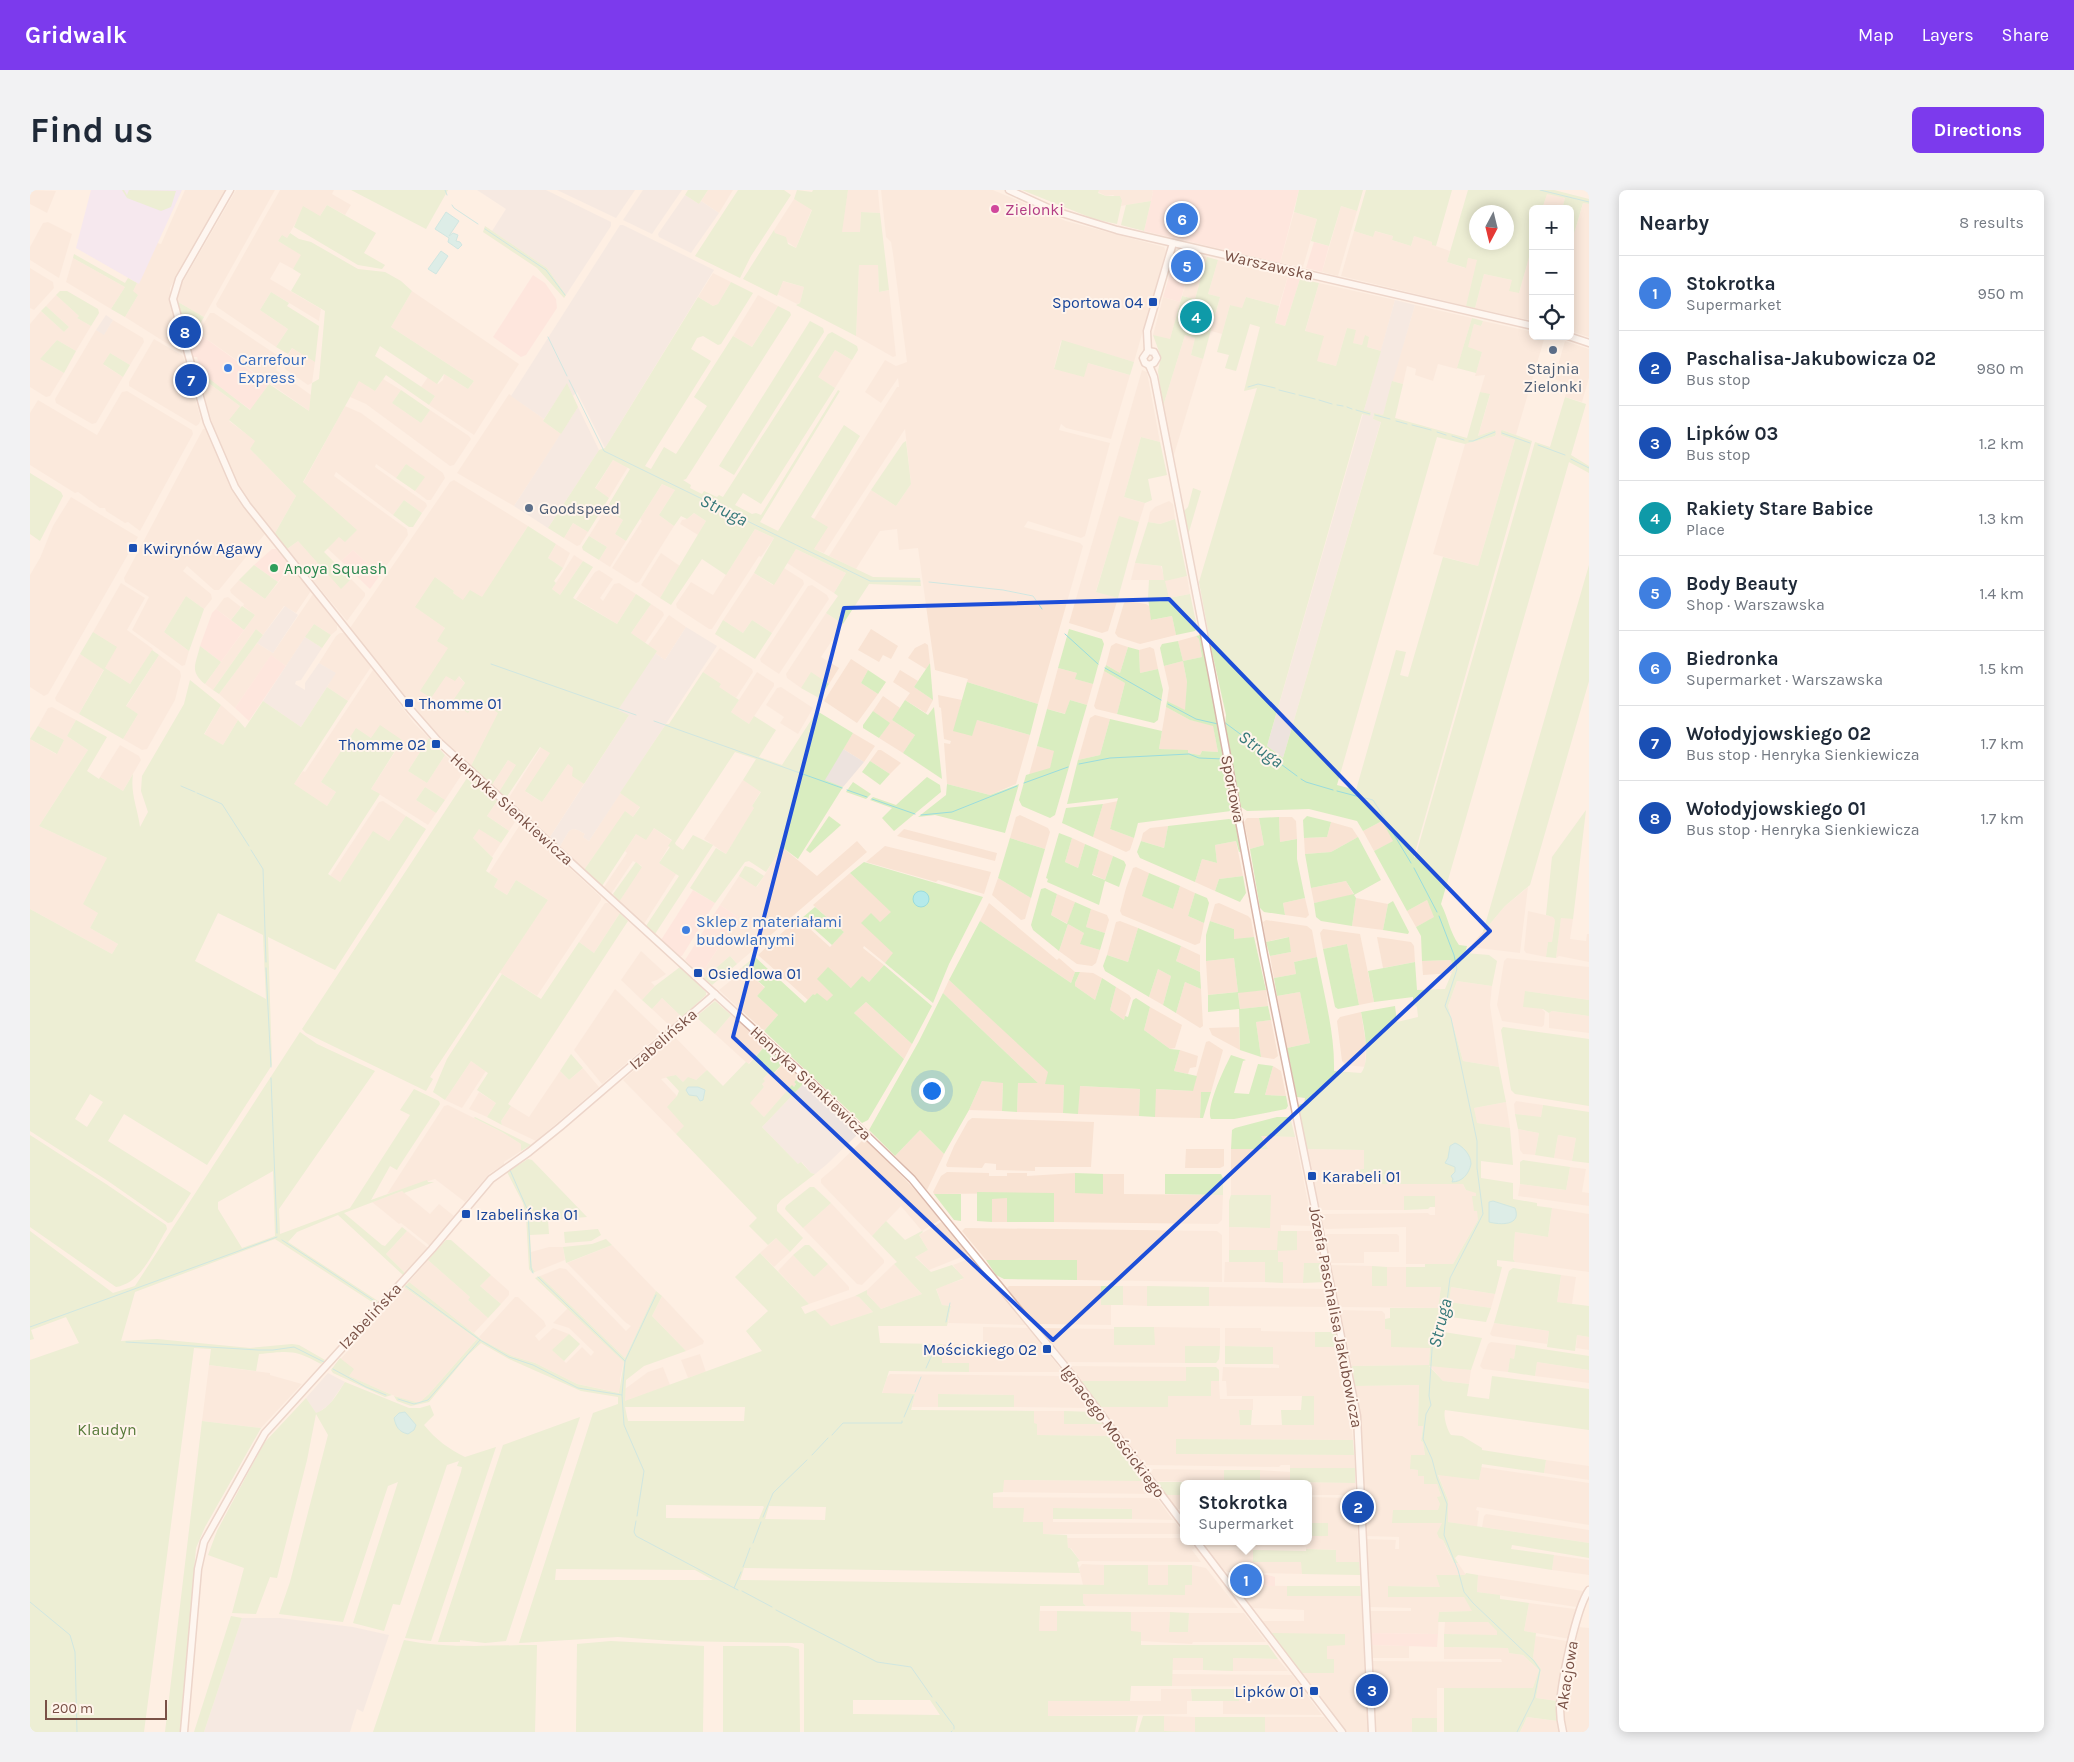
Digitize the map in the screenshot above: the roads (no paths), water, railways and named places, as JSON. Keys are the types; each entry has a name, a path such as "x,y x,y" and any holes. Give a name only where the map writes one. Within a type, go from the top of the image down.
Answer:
{"street":[{"name":"Henryka Sienkiewicza","path":"230,190 179,279 173,299 208,422 239,495 425,727 856,1123 912,1180 1041,1337"},
{"name":"Warszawska","path":"1009,190 1055,211 1089,223 1529,325"},
{"path":"1148,351 1152,351 1156,355 1152,364 1145,363 1143,358 1144,354 1148,351 1147,332 1173,243"},
{"path":"1574,338 1589,343"},
{"name":"Sportowa","path":"1152,364 1296,1114"},
{"name":"Izabelińska","path":"184,1732 198,1570 204,1542 265,1433 432,1249 491,1178 529,1152 560,1127 714,994"},
{"name":"Józefa Paschalisa Jakubowicza","path":"1296,1114 1357,1416 1372,1732"},
{"name":"Ignacego Mościckiego","path":"1041,1337 1180,1520"},
{"path":"1199,1545 1342,1732"},
{"name":"Akacjowa","path":"1563,1732 1560,1710 1564,1680 1579,1608 1589,1590"}],"water":[{"path":"446,212 459,221 449,236 453,233 458,235 456,241 462,245 458,249 448,242 449,238 435,229"},
{"path":"441,251 448,256 436,274 428,269"},
{"path":"921,891 927,893 929,899 927,905 921,907 915,905 913,899 915,893"},
{"path":"688,1087 698,1087 705,1090 703,1100 700,1101 697,1096 689,1095 686,1090"},
{"path":"1455,1143 1466,1151 1470,1157 1471,1164 1465,1177 1459,1181 1452,1182 1451,1176 1455,1172 1455,1167 1445,1163 1450,1146"},
{"path":"1493,1201 1515,1208 1516,1214 1513,1221 1504,1224 1489,1222 1489,1202"},
{"path":"405,1412 416,1425 414,1430 408,1434 398,1429 394,1418 399,1413"}],"waterway":[{"name":"Struga","path":"445,190 447,195"},
{"path":"1540,190 1589,202"},
{"name":"Struga","path":"452,205 478,224"},
{"name":"Struga","path":"485,229 546,270 565,295"},
{"name":"Struga","path":"548,337 567,376"},
{"name":"Struga","path":"569,380 604,451 870,581 920,581"},
{"path":"1248,387 1258,384 1275,388"},
{"path":"1279,390 1295,394"},
{"path":"1299,395 1315,399"},
{"path":"1319,400 1332,404"},
{"path":"1337,405 1343,406"},
{"path":"1347,407 1352,409"},
{"path":"1356,410 1370,414"},
{"path":"1375,415 1390,419"},
{"path":"1396,421 1407,424"},
{"path":"1412,425 1431,430"},
{"path":"1437,432 1446,435"},
{"path":"1469,441 1495,432"},
{"path":"1502,433 1530,443"},
{"path":"1452,436 1464,440"},
{"path":"1538,445 1565,455"},
{"path":"1571,459 1589,468"},
{"name":"Struga","path":"929,582 1003,590 1033,596 1042,609"},
{"name":"Struga","path":"1065,634 1098,664"},
{"path":"491,664 636,715"},
{"name":"Struga","path":"1105,668 1161,700"},
{"name":"Struga","path":"1168,704 1196,719 1218,724"},
{"path":"654,721 842,788"},
{"name":"Struga","path":"1224,722 1297,776"},
{"path":"1079,764 1110,758 1189,754 1199,758 1224,759 1223,752"},
{"path":"1024,783 1068,767"},
{"name":"Struga","path":"1301,779 1333,790"},
{"path":"181,786 195,792"},
{"path":"921,815 952,812 1017,786"},
{"path":"847,790 867,797"},
{"name":"Struga","path":"1337,791 1360,797"},
{"path":"197,793 222,804 249,846"},
{"name":"Struga","path":"1365,798 1373,800 1385,819"},
{"path":"872,799 915,814"},
{"name":"Struga","path":"1387,823 1411,863"},
{"path":"251,850 263,869 266,962"},
{"name":"Struga","path":"1414,868 1437,912"},
{"name":"Struga","path":"1439,916 1454,955 1457,969 1445,1006 1451,1018 1477,1141 1477,1168 1483,1214 1450,1278 1446,1309 1433,1334 1429,1396 1431,1405 1426,1414 1423,1439 1432,1459 1447,1504 1444,1535 1458,1570 1464,1592 1473,1603 1534,1661 1540,1670 1534,1698 1517,1732"},
{"path":"266,968 271,1067"},
{"path":"271,1078 277,1233"},
{"path":"510,1170 528,1211 531,1268 533,1273"},
{"path":"30,1327 277,1237"},
{"path":"282,1240 376,1302"},
{"path":"538,1277 625,1361"},
{"path":"406,1286 480,1340 509,1357 533,1365 578,1388 622,1395"},
{"path":"637,1516 644,1471 624,1425 622,1395 625,1361 656,1295"},
{"path":"385,1308 393,1300"},
{"path":"946,1322 950,1303"},
{"path":"398,1399 414,1404 428,1400 480,1340"},
{"path":"126,1342 258,1350 294,1347 324,1362"},
{"path":"926,1368 936,1346"},
{"path":"333,1369 366,1387 386,1395"},
{"path":"915,1392 921,1377"},
{"path":"904,1417 913,1396"},
{"path":"832,1435 843,1423 902,1423 902,1421"},
{"path":"812,1455 828,1438"},
{"path":"763,1517 773,1493 807,1460"},
{"path":"636,1521 634,1532 636,1536 734,1588"},
{"path":"753,1543 761,1522"},
{"path":"743,1567 750,1548"},
{"path":"738,1590 734,1588 741,1572"},
{"path":"742,1591 772,1607"},
{"path":"30,1602 70,1635 75,1652 77,1732"},
{"path":"776,1610 877,1662 911,1667 932,1697"},
{"path":"936,1702 954,1726 954,1729"}],"place":[{"name":"Zielonki","path":"995,209"},
{"name":"Biedronka","path":"1182,219"},
{"name":"Body Beauty","path":"1187,266"},
{"name":"Sportowa 04","path":"1153,302"},
{"name":"Rakiety Stare Babice","path":"1196,317"},
{"name":"Wołodyjowskiego 01","path":"185,332"},
{"name":"Stajnia Zielonki","path":"1553,350"},
{"name":"Carrefour Express","path":"228,368"},
{"name":"Wołodyjowskiego 02","path":"191,380"},
{"name":"Goodspeed","path":"529,508"},
{"name":"Kwirynów Agawy","path":"133,548"},
{"name":"Anoya Squash","path":"274,568"},
{"name":"Thomme 01","path":"409,703"},
{"name":"Thomme 02","path":"436,744"},
{"name":"Sklep z materiałami budowlanymi","path":"686,930"},
{"name":"Osiedlowa 01","path":"698,973"},
{"name":"Karabeli 01","path":"1312,1176"},
{"name":"Izabelińska 01","path":"466,1214"},
{"name":"Mościckiego 02","path":"1047,1349"},
{"name":"Paschalisa-Jakubowicza 02","path":"1358,1507"},
{"name":"Stokrotka","path":"1246,1580"},
{"name":"Lipków 03","path":"1372,1690"},
{"name":"Lipków 01","path":"1314,1691"}],"park label":[{"name":"Klaudyn","path":"107,1429"}]}
